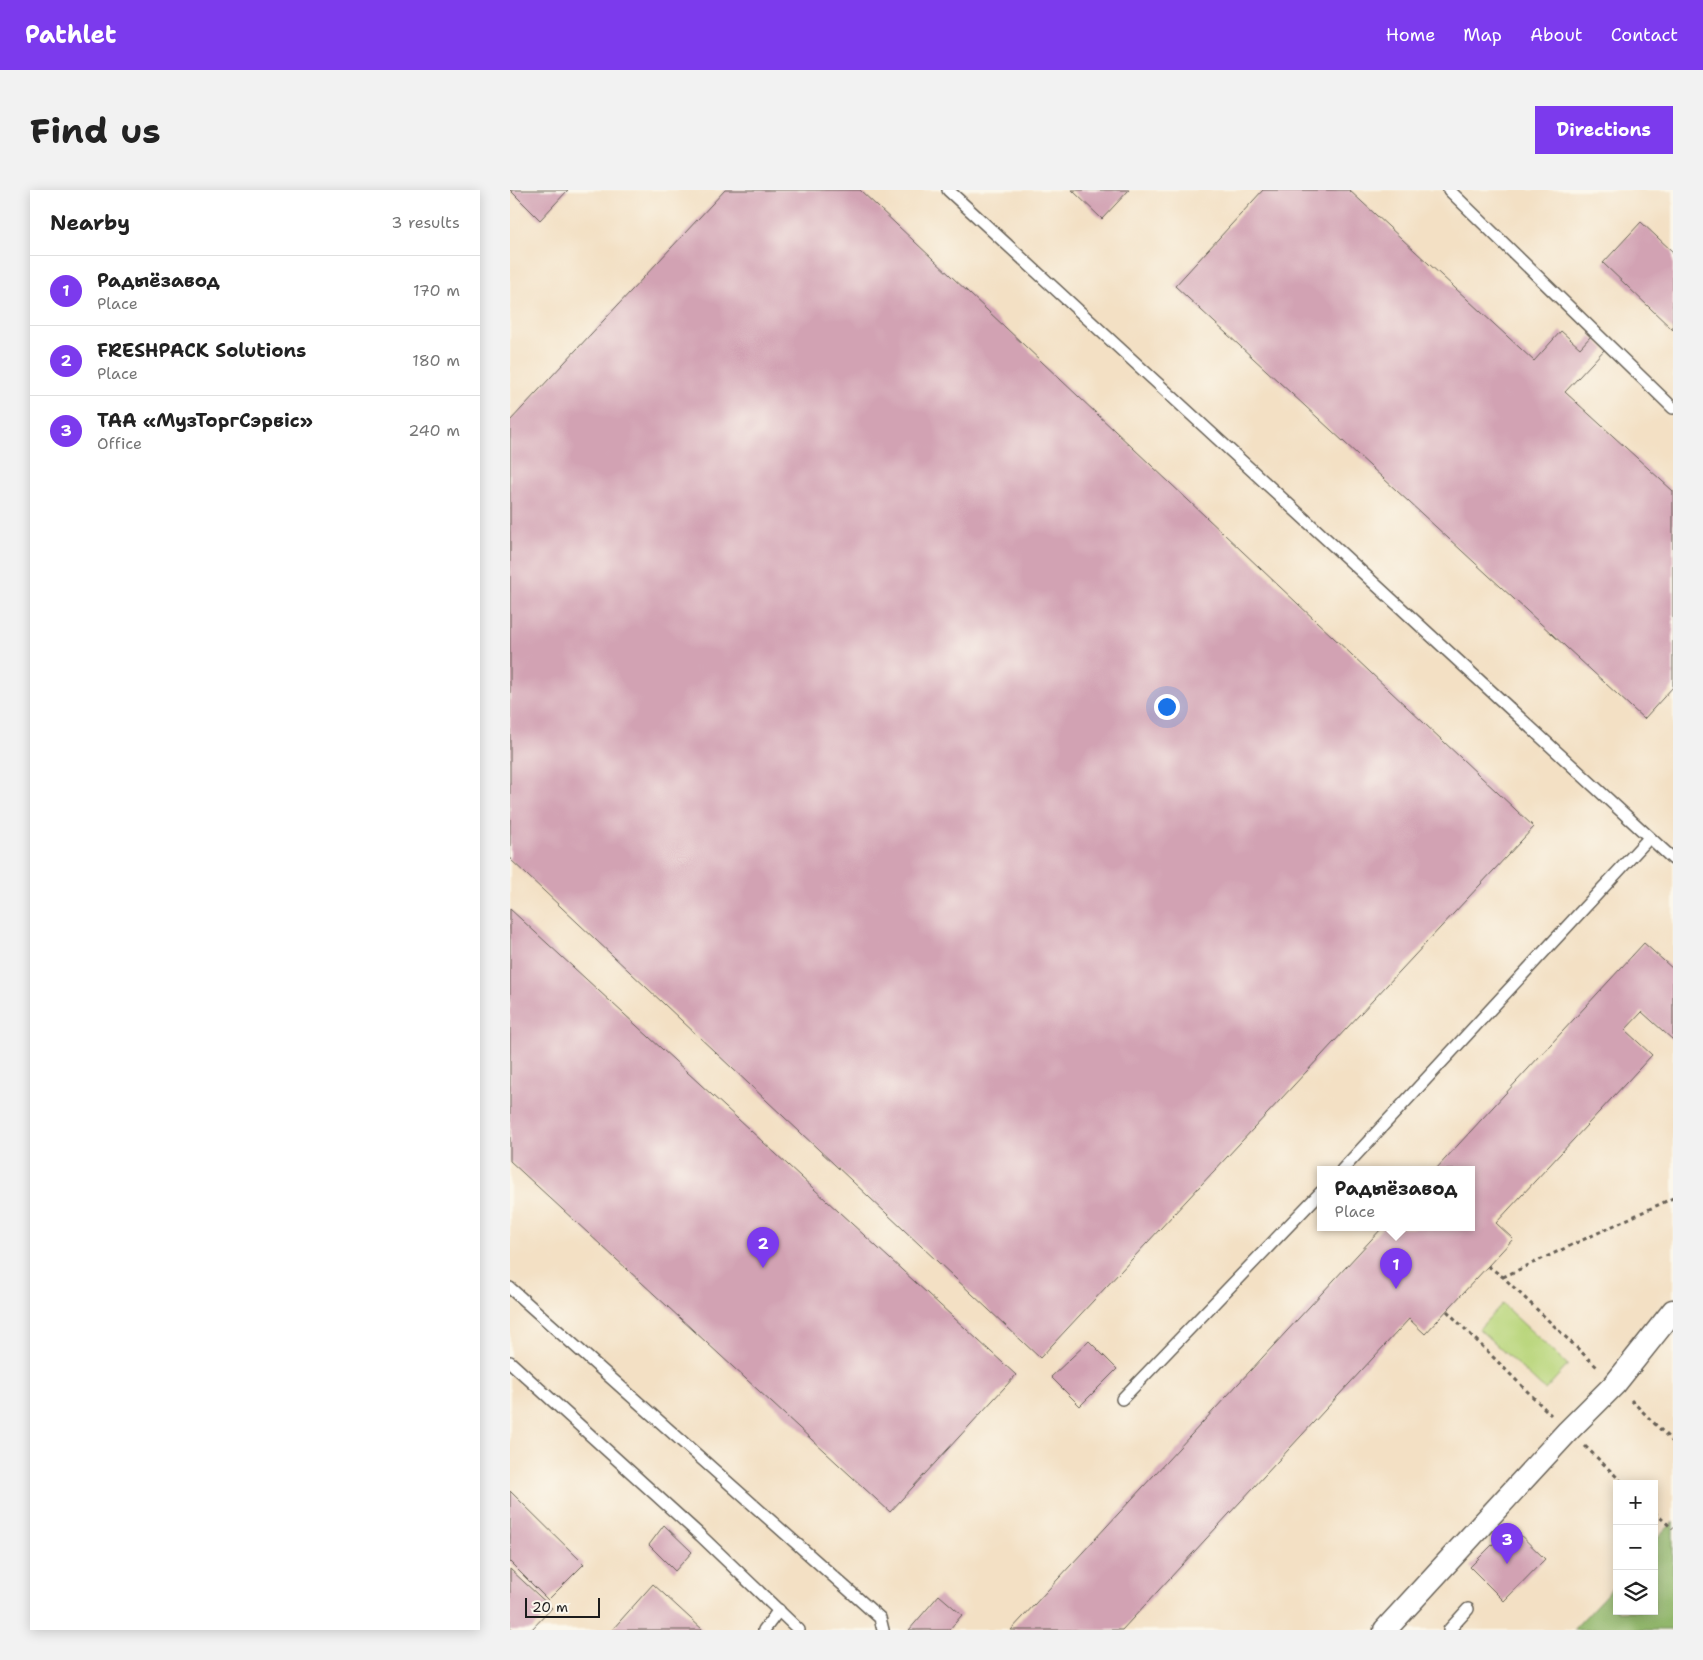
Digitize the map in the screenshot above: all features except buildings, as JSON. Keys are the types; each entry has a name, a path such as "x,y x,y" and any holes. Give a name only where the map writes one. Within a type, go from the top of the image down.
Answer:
{"street":[{"path":"1384,1630 1568,1431 1615,1384 1673,1311"}],"lane":[{"path":"948,190 1648,838 1673,859"},
{"path":"1449,190 1673,408"},
{"path":"1346,1166 1648,838"},
{"path":"1122,1399 1317,1196"},
{"path":"510,1288 880,1618 883,1630"},
{"path":"510,1362 701,1536 799,1630"},
{"path":"1449,1630 1468,1609"},
{"path":"764,1630 779,1610"}],"path":[{"path":"1503,1277 1673,1198"},
{"path":"1488,1266 1503,1277 1673,1442"},
{"path":"1447,1312 1620,1480"},
{"path":"1658,1516 1673,1529"}],"green space":[{"path":"1502,1304 1568,1365 1545,1390 1479,1329"},
{"path":"1673,1522 1673,1630 1573,1630 1613,1587 1613,1615 1658,1615 1658,1538"}],"place":[{"name":"FRESHPACK Solutions","path":"763,1268"},
{"name":"Радыёзавод","path":"1396,1289"},
{"name":"ТАА «МузТоргСэрвіс»","path":"1507,1564"}]}
